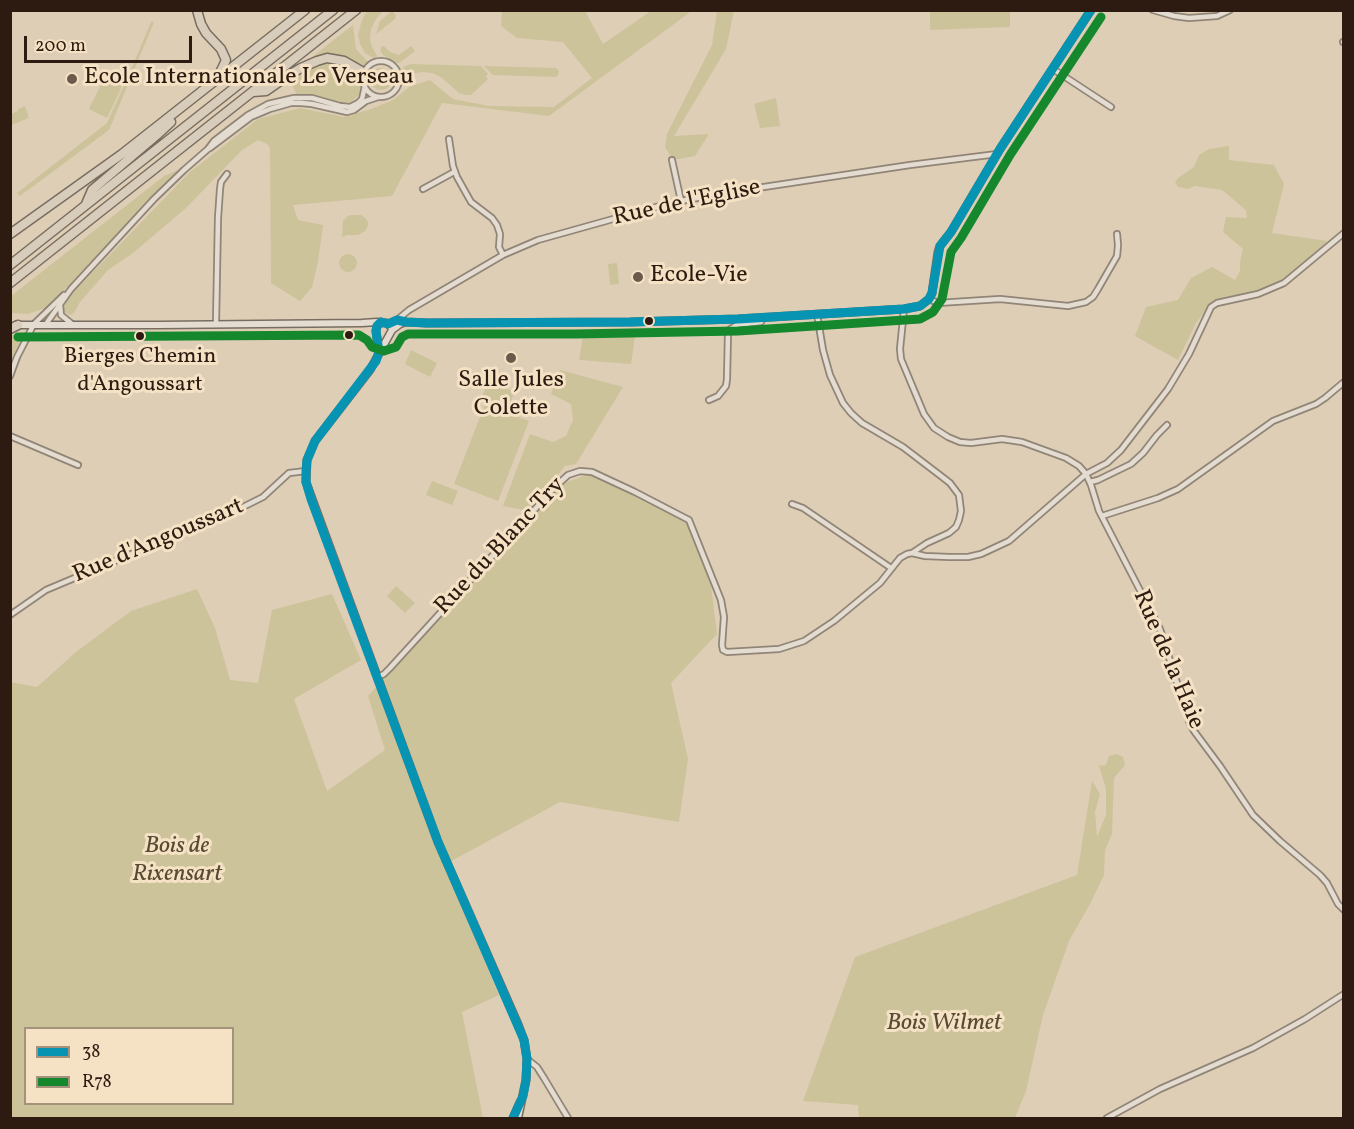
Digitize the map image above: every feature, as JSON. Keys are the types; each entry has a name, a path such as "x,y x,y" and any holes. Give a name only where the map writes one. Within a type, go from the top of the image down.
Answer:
{"highway":[{"path":"197,10 206,33 221,49 226,60 215,82"},
{"path":"10,234 122,154 305,10"},
{"path":"10,265 333,10"},
{"path":"10,283 356,10"},
{"path":"253,92 266,91 289,75 327,58 344,61 365,73"},
{"path":"85,207 92,190 157,135 199,95"}],"street":[{"path":"13,326 216,323 387,325 397,320 406,322 608,322 738,319 916,308 929,299 932,293 940,246 1091,10"},
{"path":"1153,10 1188,18 1217,16 1230,10"},
{"path":"207,149 216,145 251,117 270,109 291,103 301,103 347,112 366,101 385,97 395,90 399,78 398,72 389,63 371,65 365,73 365,86 368,91 378,97"},
{"path":"1053,69 1112,107"},
{"path":"10,376 34,324 71,289 154,199 214,141 248,114 268,104 279,100 312,98 350,107 362,99 365,86"},
{"path":"449,139 454,172 471,202 492,218 497,225 500,234 499,247 503,255"},
{"name":"Rue de l'Eglise","path":"397,320 409,310 503,255 538,240 681,201 910,165 998,154"},
{"path":"672,160 681,201"},
{"path":"423,189 454,172"},
{"path":"216,323 219,199 221,182 227,174"},
{"path":"912,553 968,557 981,554 1009,541 1086,474 1115,456 1160,400 1189,354 1211,307 1217,303 1258,294 1284,283 1344,233"},
{"path":"929,299 938,303 1000,299 1068,306 1086,302 1093,297 1117,256 1117,234"},
{"path":"46,324 71,289"},
{"path":"60,304 61,315 72,324"},
{"path":"904,309 900,349 902,359 924,414 934,428 953,440 966,443 1002,439 1022,442 1066,458 1079,466 1086,474"},
{"path":"792,504 812,514 891,568 900,558 949,533 956,526 961,511 959,495 950,483 903,447 862,423 843,403 830,375 817,314"},
{"path":"709,400 718,396 726,386 729,330 737,325 761,322 763,317"},
{"path":"379,352 377,326 406,322"},
{"path":"362,323 380,338 386,339"},
{"path":"387,325 390,335 376,361 310,450 306,482 438,842 524,1040 527,1059 526,1080 518,1119"},
{"path":"1102,516 1178,489 1273,422 1321,401 1344,382"},
{"path":"1090,482 1131,464 1167,425"},
{"path":"10,436 78,465"},
{"name":"Rue d'Angoussart","path":"10,615 46,590 243,507 263,497 289,473 306,471"},
{"name":"Rue du Blanc Try","path":"378,677 390,668 556,486 576,471 592,472 689,520 721,600 724,617 722,649 725,652 779,649 804,641 829,625 874,588 891,568"},
{"name":"Rue de la Haie","path":"1086,474 1098,508 1160,629 1194,731 1253,815 1320,875 1344,910"},
{"path":"1107,1119 1160,1089 1253,1048 1305,1020 1344,994"},
{"path":"527,1059 537,1067 568,1119"},
{"path":"513,1119 523,1096"}],"green space":[{"path":"370,10 383,11 371,29 370,39 377,56 375,59 365,53 358,35 365,14"},
{"path":"392,11 396,15 395,19 376,34 380,21"},
{"path":"502,11 585,11 603,44 651,11 688,11 689,13 549,116 442,103 392,196 293,205 298,220 323,225 312,287 300,301 271,283 270,148 258,140 242,150 186,208 133,253 108,270 80,302 74,313 70,315 63,311 65,301 190,172 258,119 300,108 344,117 393,100 409,87 430,80 453,99 489,106 554,107 592,78 563,42 517,38 501,26"},
{"path":"717,11 734,11 726,49 674,136 709,134 695,156 673,160 665,147 667,134 712,45"},
{"path":"930,11 1010,11 1010,27 930,30"},
{"path":"151,22 154,22 109,130 20,196 17,193 107,123"},
{"path":"353,25 356,49 368,62 365,66 335,55 303,64"},
{"path":"382,46 399,55 411,46 415,51 399,63 395,63 383,55 380,50"},
{"path":"322,63 352,69 360,75 359,94 353,101 344,103 309,94 296,94 290,79 308,67"},
{"path":"410,64 481,66 488,74 486,76 488,79 471,95 465,95 432,73 422,72 403,78 401,71"},
{"path":"484,66 556,68 559,71 556,77 493,75"},
{"path":"381,68 389,71 392,79 389,87 381,90 373,87 370,79 373,71"},
{"path":"105,76 123,84 107,118 89,109"},
{"path":"776,98 780,126 760,128 754,104"},
{"path":"25,106 29,118 11,125 11,114"},
{"path":"1229,146 1229,160 1274,165 1284,184 1272,233 1327,241 1306,266 1286,281 1256,294 1209,306 1196,323 1178,360 1135,336 1146,307 1178,300 1191,278 1212,267 1235,280 1240,271 1243,249 1223,232 1226,217 1247,218 1246,210 1222,190 1195,186 1188,189 1178,187 1175,182 1194,167 1199,155 1209,149"},
{"path":"178,170 48,307 28,314 11,313 11,296 164,176"},
{"path":"351,215 361,215 368,222 368,226 358,235 342,237 343,221"},
{"path":"348,254 354,257 357,263 354,269 348,272 342,269 339,263 342,257"},
{"path":"617,263 619,284 610,285 608,264"},
{"path":"584,330 636,330 631,364 579,360"},
{"path":"24,334 11,359 11,335"},
{"path":"411,350 437,363 430,377 405,364"},
{"path":"560,370 623,387 576,464 565,466 529,511 503,506 530,434 553,442 566,436 573,420 571,404 551,394"},
{"path":"488,381 515,392 508,407 482,397"},
{"path":"485,404 529,421 498,501 454,484"},
{"name":"Bois de Rixensart","path":"591,473 691,522 711,586 717,634 671,683 688,759 679,822 560,802 444,865 499,995 462,1012 483,1118 11,1118 10,682 37,687 76,652 131,611 197,589 215,628 230,680 258,683 272,610 332,594 361,660 294,699 327,791 385,750 368,696 562,484"},
{"path":"432,481 458,491 452,505 426,495"},
{"path":"396,586 415,603 405,613 387,596"},
{"name":"Bois Wilmet","path":"1116,754 1123,757 1125,765 1114,778 1112,834 1105,850 1104,875 1069,941 1043,1015 1026,1091 1015,1118 859,1118 858,1105 803,1101 855,957 1077,875 1092,781 1100,794 1095,812 1097,837 1106,815 1106,789 1099,766 1106,765 1109,756"}],"transit line":[{"name":"38","path":"513,1118 523,1096 526,1080 527,1059 524,1040 438,842 311,499 306,482 306,471 307,460 315,441 376,361 379,352 376,331 381,322 388,324 397,320 427,323 630,322 738,319 904,309 920,306 929,299 932,293 940,246 1091,10"},
{"name":"R78","path":"18,337 359,335 372,347 384,351 396,347 402,337 408,334 738,331 920,319 933,312 942,299 951,252 1010,155 1101,17"}],"place":[{"name":"Ecole Internationale Le Verseau","path":"72,79"},
{"name":"Ecole-Vie","path":"638,277"},
{"name":"Bierges Chemin d'Angoussart","path":"140,336"},
{"name":"Salle Jules Colette","path":"511,358"}]}
